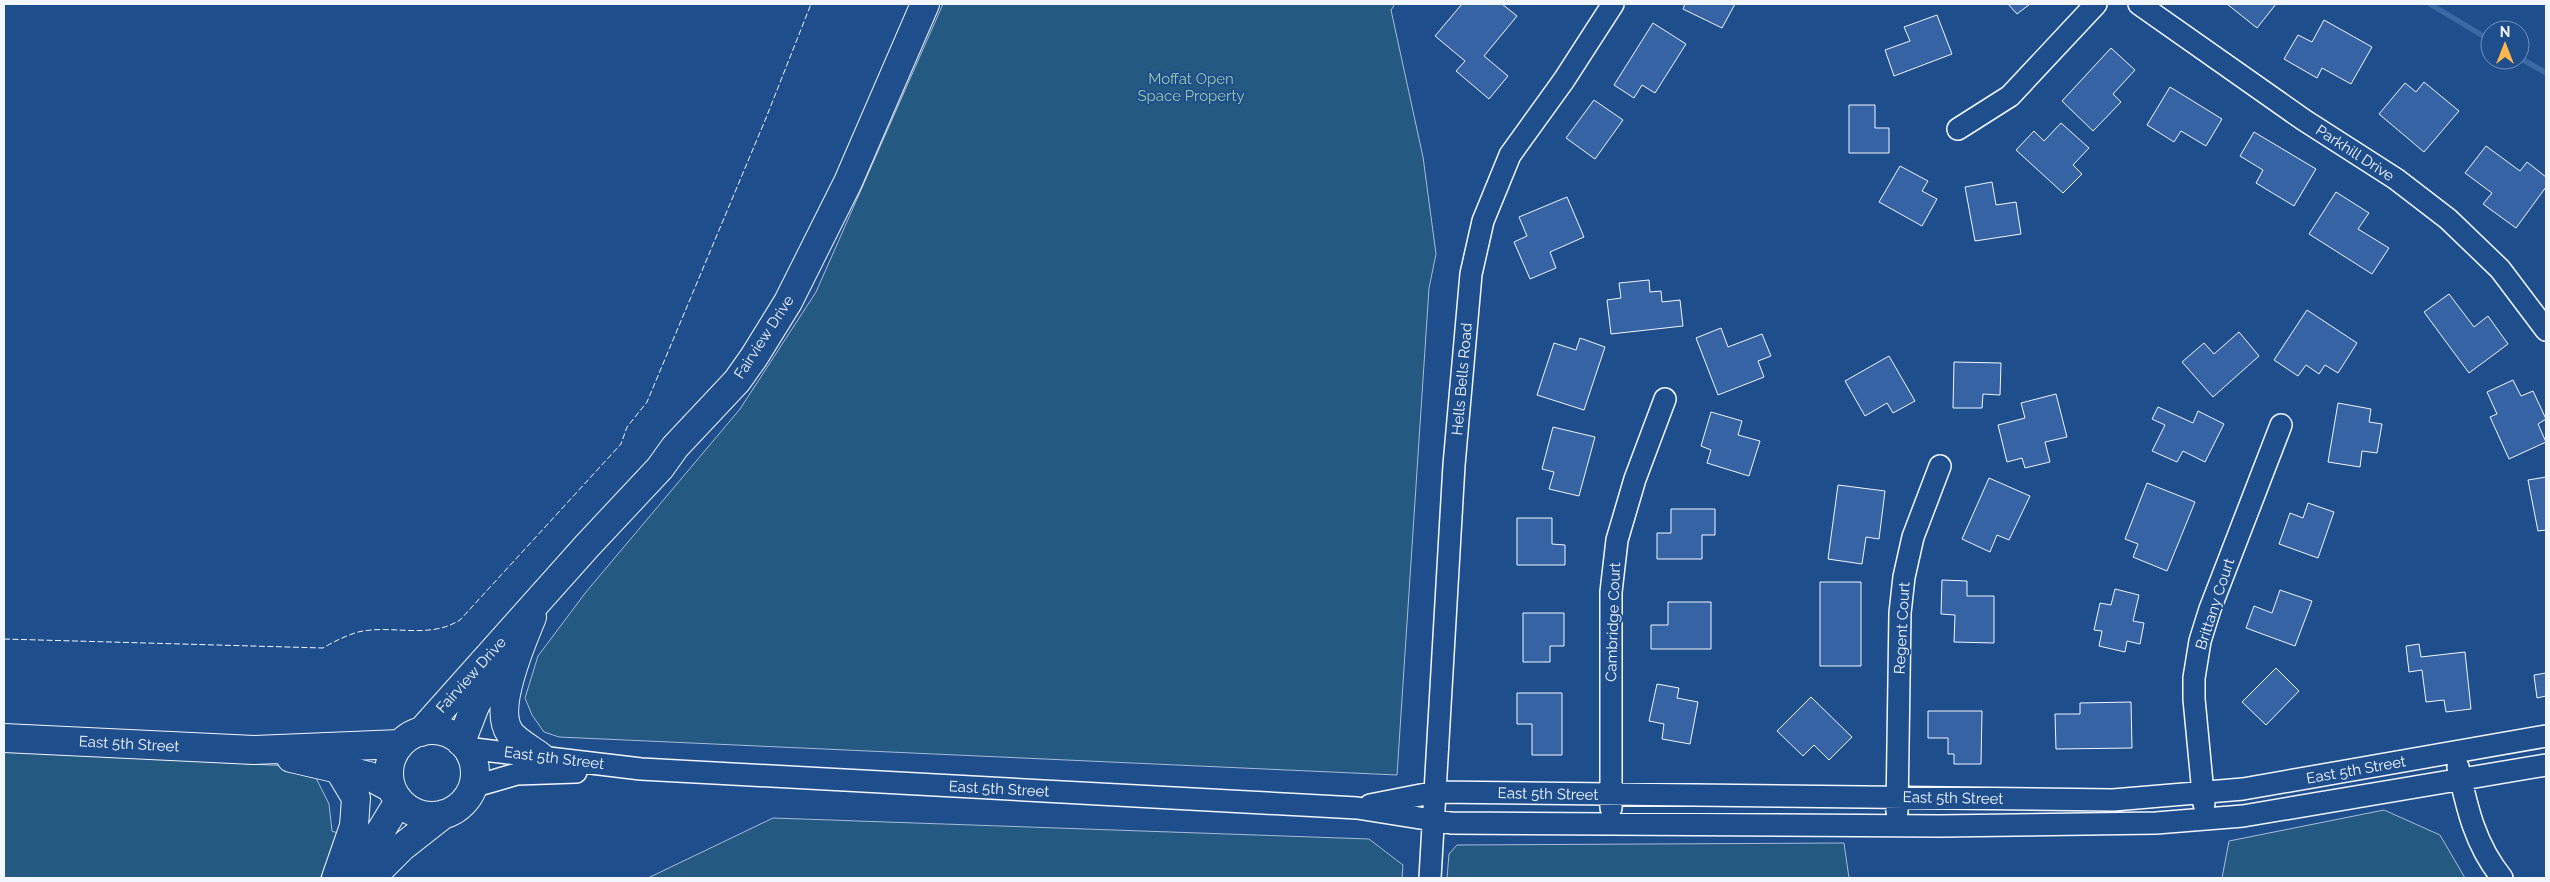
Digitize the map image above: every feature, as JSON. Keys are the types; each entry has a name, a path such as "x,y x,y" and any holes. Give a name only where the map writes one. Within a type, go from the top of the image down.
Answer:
{"main road":[{"name":"Fairview Drive","path":"411,738 640,487 660,468 675,447 736,381 754,357 788,302 848,182 925,4"},
{"name":"Fairview Drive","path":"463,745 475,706 531,608"},
{"path":"531,608 512,665 504,712 510,732 541,757"},
{"path":"352,878 395,795 389,766 411,738 438,731 463,745 473,763 472,787 464,801 402,847 371,878"},
{"name":"East 5th Street","path":"4,738 254,750 411,738"},
{"name":"East 5th Street","path":"254,750 368,776 395,795"},
{"path":"336,878 354,826 356,798 338,768"},
{"path":"395,795 420,814 444,814"}],"street":[{"name":"Hells Bells Road","path":"1430,878 1454,465 1471,274 1481,230 1510,155 1564,80 1614,4"},
{"path":"1958,129 2010,96 2096,4"},
{"name":"Parkhill Drive","path":"2139,4 2304,120 2396,179 2448,219 2500,269 2546,330"},
{"name":"Cambridge Court","path":"1610,824 1611,592 1617,540 1635,479 1665,399"},
{"name":"Brittany Court","path":"2203,819 2204,791 2194,699 2194,678 2200,641 2210,609 2281,425"},
{"name":"Regent Court","path":"1898,824 1900,613 1904,577 1913,537 1940,466"},
{"name":"East 5th Street","path":"1357,808 1436,792 2113,800 2243,789 2546,736"},
{"name":"East 5th Street","path":"463,745 641,769 1357,808 1451,824 2156,823 2242,816 2546,765"},
{"path":"2455,752 2469,816 2480,845 2502,878"},
{"name":"East 5th Street","path":"472,787 516,774 641,769"}],"green space":[{"name":"Moffat Open Space Property","path":"943,4 1395,4 1391,10 1423,157 1436,254 1429,288 1397,775 559,737 544,732 532,715 525,698 538,656 586,592 740,409 816,292"},
{"path":"4,751 289,766 316,778 329,804 332,831 343,835 320,878 4,878"},
{"path":"2384,810 2440,835 2465,878 2222,878 2229,841"},
{"path":"773,818 1369,839 1403,865 1402,878 648,878"},
{"path":"1844,843 1849,878 1447,878 1449,854 1457,845"}],"building":[{"path":"1462,4 1502,4 1517,16 1484,56 1508,76 1489,99 1456,71 1465,61 1435,36"},
{"path":"1685,4 1735,4 1722,28 1683,9"},
{"path":"2008,4 2030,4 2017,14"},
{"path":"2227,4 2276,4 2257,28"},
{"path":"1937,15 1952,54 1894,76 1885,50 1910,41 1904,27"},
{"path":"2324,20 2372,47 2351,84 2322,68 2317,78 2284,59 2298,35 2312,42"},
{"path":"1653,23 1686,44 1655,93 1642,85 1634,98 1614,85"},
{"path":"2111,48 2135,70 2113,94 2121,102 2093,131 2062,101"},
{"path":"2424,82 2459,111 2424,152 2379,114 2405,83 2416,92"},
{"path":"2170,87 2222,119 2206,146 2181,131 2174,142 2147,125"},
{"path":"1594,100 1623,120 1595,159 1566,138"},
{"path":"1849,105 1875,105 1875,128 1889,128 1889,153 1849,153"},
{"path":"2061,123 2089,148 2073,165 2082,174 2063,193 2016,150 2034,131 2044,141"},
{"path":"2254,132 2316,169 2294,206 2256,183 2263,170 2240,156"},
{"path":"2486,146 2520,171 2527,162 2546,177 2546,187 2516,228 2483,204 2492,193 2465,173"},
{"path":"1900,166 1928,181 1922,191 1937,199 1922,226 1879,202"},
{"path":"1992,182 1996,205 2016,202 2021,234 1975,241 1965,187"},
{"path":"2336,192 2369,213 2358,229 2389,248 2372,274 2309,234"},
{"path":"1567,197 1584,237 1550,252 1556,268 1530,279 1514,242 1527,236 1519,217"},
{"path":"1649,280 1650,292 1661,291 1662,302 1680,300 1683,326 1611,334 1607,300 1621,298 1619,283"},
{"path":"2449,294 2474,327 2488,316 2508,344 2469,373 2424,312"},
{"path":"2307,310 2357,343 2338,373 2325,365 2319,374 2306,365 2298,376 2274,360"},
{"path":"1721,328 1728,347 1762,334 1771,356 1758,361 1764,377 1718,395 1696,338"},
{"path":"2239,332 2259,356 2213,397 2182,362 2204,343 2214,354"},
{"path":"1580,338 1605,347 1584,410 1537,395 1554,343 1576,350"},
{"path":"1889,356 1915,401 1893,413 1887,403 1865,416 1845,381"},
{"path":"1954,362 2001,363 2000,395 1983,394 1982,408 1953,408"},
{"path":"2513,380 2521,396 2533,391 2546,419 2538,424 2546,442 2509,459 2490,417 2497,414 2487,392"},
{"path":"2056,394 2067,437 2045,442 2050,462 2025,468 2022,458 2007,462 1998,425 2025,418 2021,403"},
{"path":"2338,403 2371,409 2369,422 2382,424 2377,453 2362,451 2360,467 2328,462"},
{"path":"2158,407 2193,423 2198,411 2224,424 2205,462 2183,451 2177,462 2152,451 2165,425 2152,419"},
{"path":"1711,412 1742,421 1738,435 1760,441 1749,476 1707,463 1711,450 1701,446"},
{"path":"1553,427 1595,437 1579,496 1549,489 1554,472 1542,469"},
{"path":"2546,477 2546,530 2538,531 2528,480"},
{"path":"1989,478 2030,496 2009,540 1997,535 1990,552 1962,539"},
{"path":"2147,483 2195,502 2167,571 2133,557 2138,544 2125,539"},
{"path":"1838,485 1885,491 1879,539 1866,537 1862,564 1828,559"},
{"path":"2308,503 2334,512 2318,558 2279,544 2290,513 2303,518"},
{"path":"1671,509 1715,509 1715,535 1702,535 1702,559 1657,559 1657,533 1671,533"},
{"path":"1517,518 1552,518 1552,544 1565,545 1565,565 1517,565"},
{"path":"1942,580 1967,581 1967,596 1994,596 1994,643 1954,642 1955,615 1941,614"},
{"path":"1820,582 1861,582 1861,666 1820,666"},
{"path":"2115,589 2139,595 2133,621 2144,623 2140,644 2127,641 2125,652 2099,646 2102,631 2094,630 2100,603 2111,605"},
{"path":"2280,590 2312,601 2295,646 2246,628 2254,606 2272,613"},
{"path":"1668,602 1711,602 1711,649 1651,649 1651,625 1668,625"},
{"path":"1523,613 1564,613 1564,646 1550,646 1550,662 1523,662"},
{"path":"2419,644 2421,657 2465,652 2471,709 2446,712 2444,700 2426,702 2422,670 2409,672 2406,646"},
{"path":"2276,668 2299,691 2266,725 2242,702"},
{"path":"2546,673 2546,696 2537,698 2534,675"},
{"path":"1657,684 1679,688 1677,698 1698,702 1690,744 1662,739 1664,724 1649,721"},
{"path":"1517,693 1562,693 1562,755 1532,755 1532,724 1517,724"},
{"path":"1811,697 1852,737 1829,760 1814,745 1803,756 1777,731"},
{"path":"2131,702 2132,748 2056,749 2055,714 2080,714 2080,703"},
{"path":"1928,711 1982,711 1981,764 1954,764 1954,754 1948,754 1948,738 1928,738"}],"waterway":[{"path":"2430,4 2480,34"},
{"path":"2530,64 2546,73"}],"fence":[{"path":"4,639 323,648 358,632 435,629 448,626 460,620 621,444 627,427 647,402 766,118 811,4"}]}
